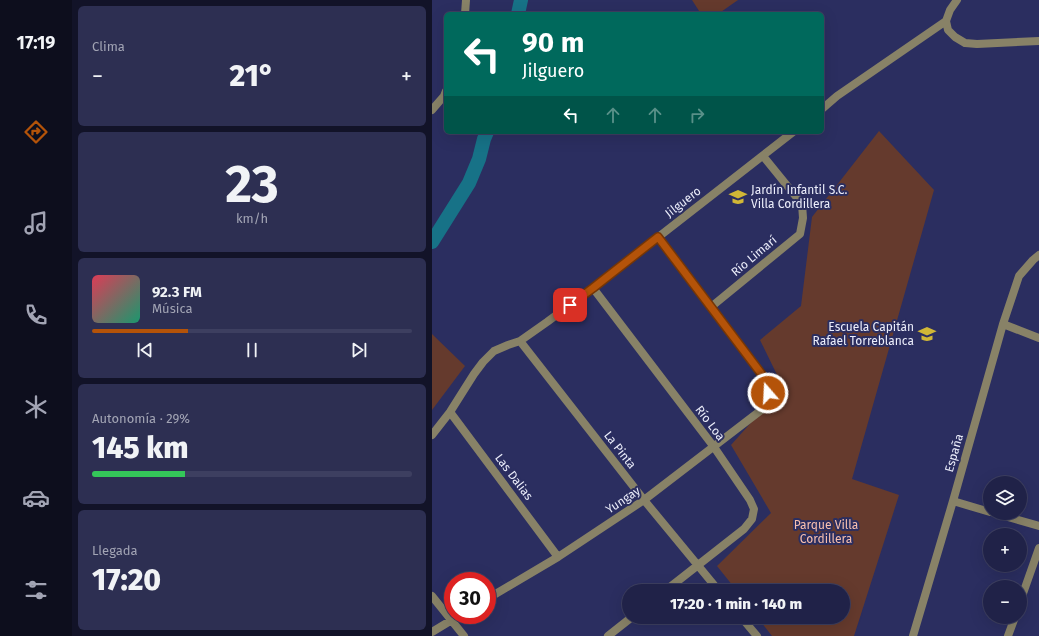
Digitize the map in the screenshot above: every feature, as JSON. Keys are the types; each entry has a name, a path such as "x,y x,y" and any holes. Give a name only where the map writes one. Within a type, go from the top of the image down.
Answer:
{"street":[{"path":"465,12 466,0"},
{"path":"957,0 950,10 946,21 948,30 955,37 965,43 977,44 1039,41"},
{"path":"824,107 837,96 946,21"},
{"path":"432,110 444,96"},
{"name":"Jilguero","path":"432,435 450,412 474,374 494,351 520,341 593,288 790,134"},
{"name":"Río Limarí","path":"711,307 800,234 803,218 802,204 763,156"},
{"path":"658,237 711,307"},
{"name":"España","path":"913,636 1003,324 1019,276 1039,255"},
{"name":"Río Loa","path":"593,288 714,447 750,500 754,509 752,519 744,529 697,566"},
{"name":"Yungay","path":"496,594 558,557 644,500 764,408 768,393 763,376 711,307"},
{"path":"1003,324 1039,338"},
{"name":"La Pinta","path":"520,341 644,500 713,584"},
{"name":"Las Dalias","path":"450,412 558,557"},
{"path":"953,501 983,510"},
{"path":"1018,520 1039,526"},
{"path":"1027,582 1039,548"},
{"path":"674,584 697,566"},
{"path":"432,596 444,610"},
{"path":"432,632 445,624"},
{"path":"455,624 464,636"},
{"path":"608,636 623,624"},
{"path":"747,624 757,636"},
{"path":"1008,636 1012,624"}],"green space":[{"path":"692,0 738,0 721,12 700,12"},
{"name":"Parque Villa Cordillera","path":"879,131 934,190 852,479 899,495 854,636 772,636 763,624 850,624 850,584 731,584 717,566 771,513 731,445 764,408 781,383 760,340 801,306 812,217"},
{"path":"432,334 465,366 432,410"}],"waterway":[{"path":"518,12 521,0"},
{"path":"432,242 469,183 479,159 486,134"}],"place":[{"name":"Jardín Infantil S.C. Villa Cordillera","path":"738,197"},
{"name":"Escuela Capitán Rafael Torreblanca","path":"927,334"}],"route":[{"path":"570,305 658,237 763,376 768,393"}]}
